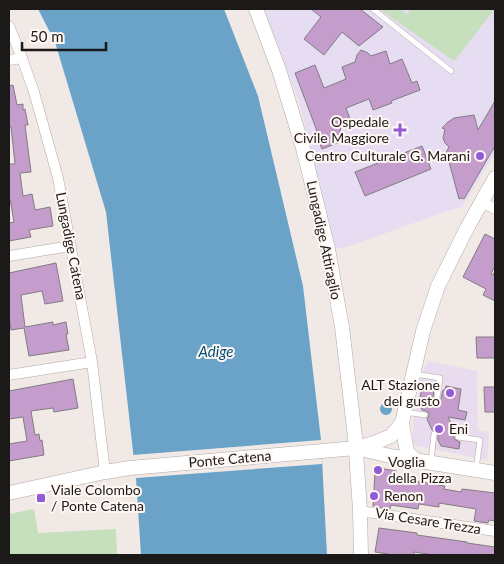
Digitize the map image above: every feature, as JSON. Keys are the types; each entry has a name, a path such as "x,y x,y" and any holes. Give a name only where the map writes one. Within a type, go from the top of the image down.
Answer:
{"street":[{"name":"Lungadige Attiraglio","path":"256,9 279,70 303,148 328,249 342,327 356,448 361,555"},
{"name":"Lungadige Catena","path":"9,26 34,92 58,178 92,362 105,472"},
{"path":"9,60 22,58"},
{"path":"416,460 407,452 404,418 423,330 438,286 495,178"},
{"path":"482,202 495,209"},
{"path":"9,256 72,246"},
{"path":"9,374 92,362"},
{"path":"356,448 391,436 404,418"},
{"path":"356,448 495,473"},
{"name":"Ponte Catena","path":"9,493 130,468 356,448"},
{"name":"Via Cesare Trezza","path":"360,511 495,531"}],"lane":[{"path":"373,9 451,71"},
{"path":"414,374 440,378 437,396"},
{"path":"404,418 425,415"},
{"path":"431,462 434,434"},
{"path":"458,437 480,440 476,470"}],"shaded area":[{"name":"Ospedale Civile Maggiore","path":"264,9 495,9 495,153 462,207 347,247 332,249 301,108"},
{"path":"429,361 477,371 478,430 489,432 487,460 412,445 414,418 424,368"}],"green space":[{"path":"379,9 399,9 407,14 411,9 495,9 454,61"},
{"path":"34,509 38,533 116,529 117,555 9,555 9,514"}],"water":[{"name":"Adige","path":"38,9 224,9 258,96 303,286 321,440 327,555 141,555 136,478 106,212 55,42"},
{"path":"388,403 391,404 391,414 384,415 381,414 380,407 381,404"}],"pier":[{"path":"321,440 322,464 136,478 133,455"}],"building":[{"path":"311,9 360,9 383,27 359,46 342,32 324,55 304,39 321,17"},
{"path":"361,50 371,56 386,51 390,64 402,59 412,83 417,81 420,90 373,110 369,99 346,108 350,119 341,128 339,134 340,142 322,149 319,142 316,143 313,133 317,131 295,73 315,65 324,88 346,79 342,67 355,62"},
{"path":"13,85 17,105 23,104 28,125 25,125 31,172 20,173 23,196 32,194 35,210 50,207 53,226 29,230 31,237 9,241 9,223 14,222 9,199 9,164 15,164 11,127 9,127 9,86"},
{"path":"495,101 495,146 464,199 459,199 448,158 442,160 449,147 443,138 445,129 442,128 454,118 474,115 478,130"},
{"path":"422,146 431,169 365,196 355,172"},
{"path":"485,234 495,239 495,266 491,274 493,275 495,271 495,301 483,295 486,289 463,277"},
{"path":"56,263 63,301 45,304 42,291 21,295 25,327 53,322 53,325 66,322 69,350 29,356 24,328 11,330 9,323 9,273"},
{"path":"476,337 495,337 495,358 477,358"},
{"path":"73,379 78,408 54,412 53,408 31,411 35,435 39,434 40,441 42,440 44,455 9,461 9,444 27,441 23,417 9,419 9,391"},
{"path":"446,386 461,389 458,410 467,412 465,420 448,417 456,433 454,439 460,442 459,449 441,446 438,440 438,432 432,430 427,419 429,413 422,410 419,404 422,387 434,389 433,398 437,401 441,399"},
{"path":"484,387 495,387 495,412 485,412"},
{"path":"379,468 396,471 396,478 445,486 444,489 461,492 462,489 495,493 495,521 489,520 488,523 474,521 476,509 439,503 439,507 419,504 418,509 391,505 390,509 373,506 375,472"},
{"path":"379,528 495,547 495,555 434,555 414,552 414,555 394,555 375,552"}],"place":[{"name":"Ospedale Civile Maggiore","path":"400,130"},
{"name":"Centro Culturale G. Marani","path":"480,156"},
{"name":"ALT Stazione del gusto","path":"450,393"},
{"name":"Eni","path":"439,429"},
{"name":"Voglia della Pizza","path":"378,470"},
{"name":"Renon","path":"374,496"},
{"name":"Viale Colombo / Ponte Catena","path":"41,498"}]}
